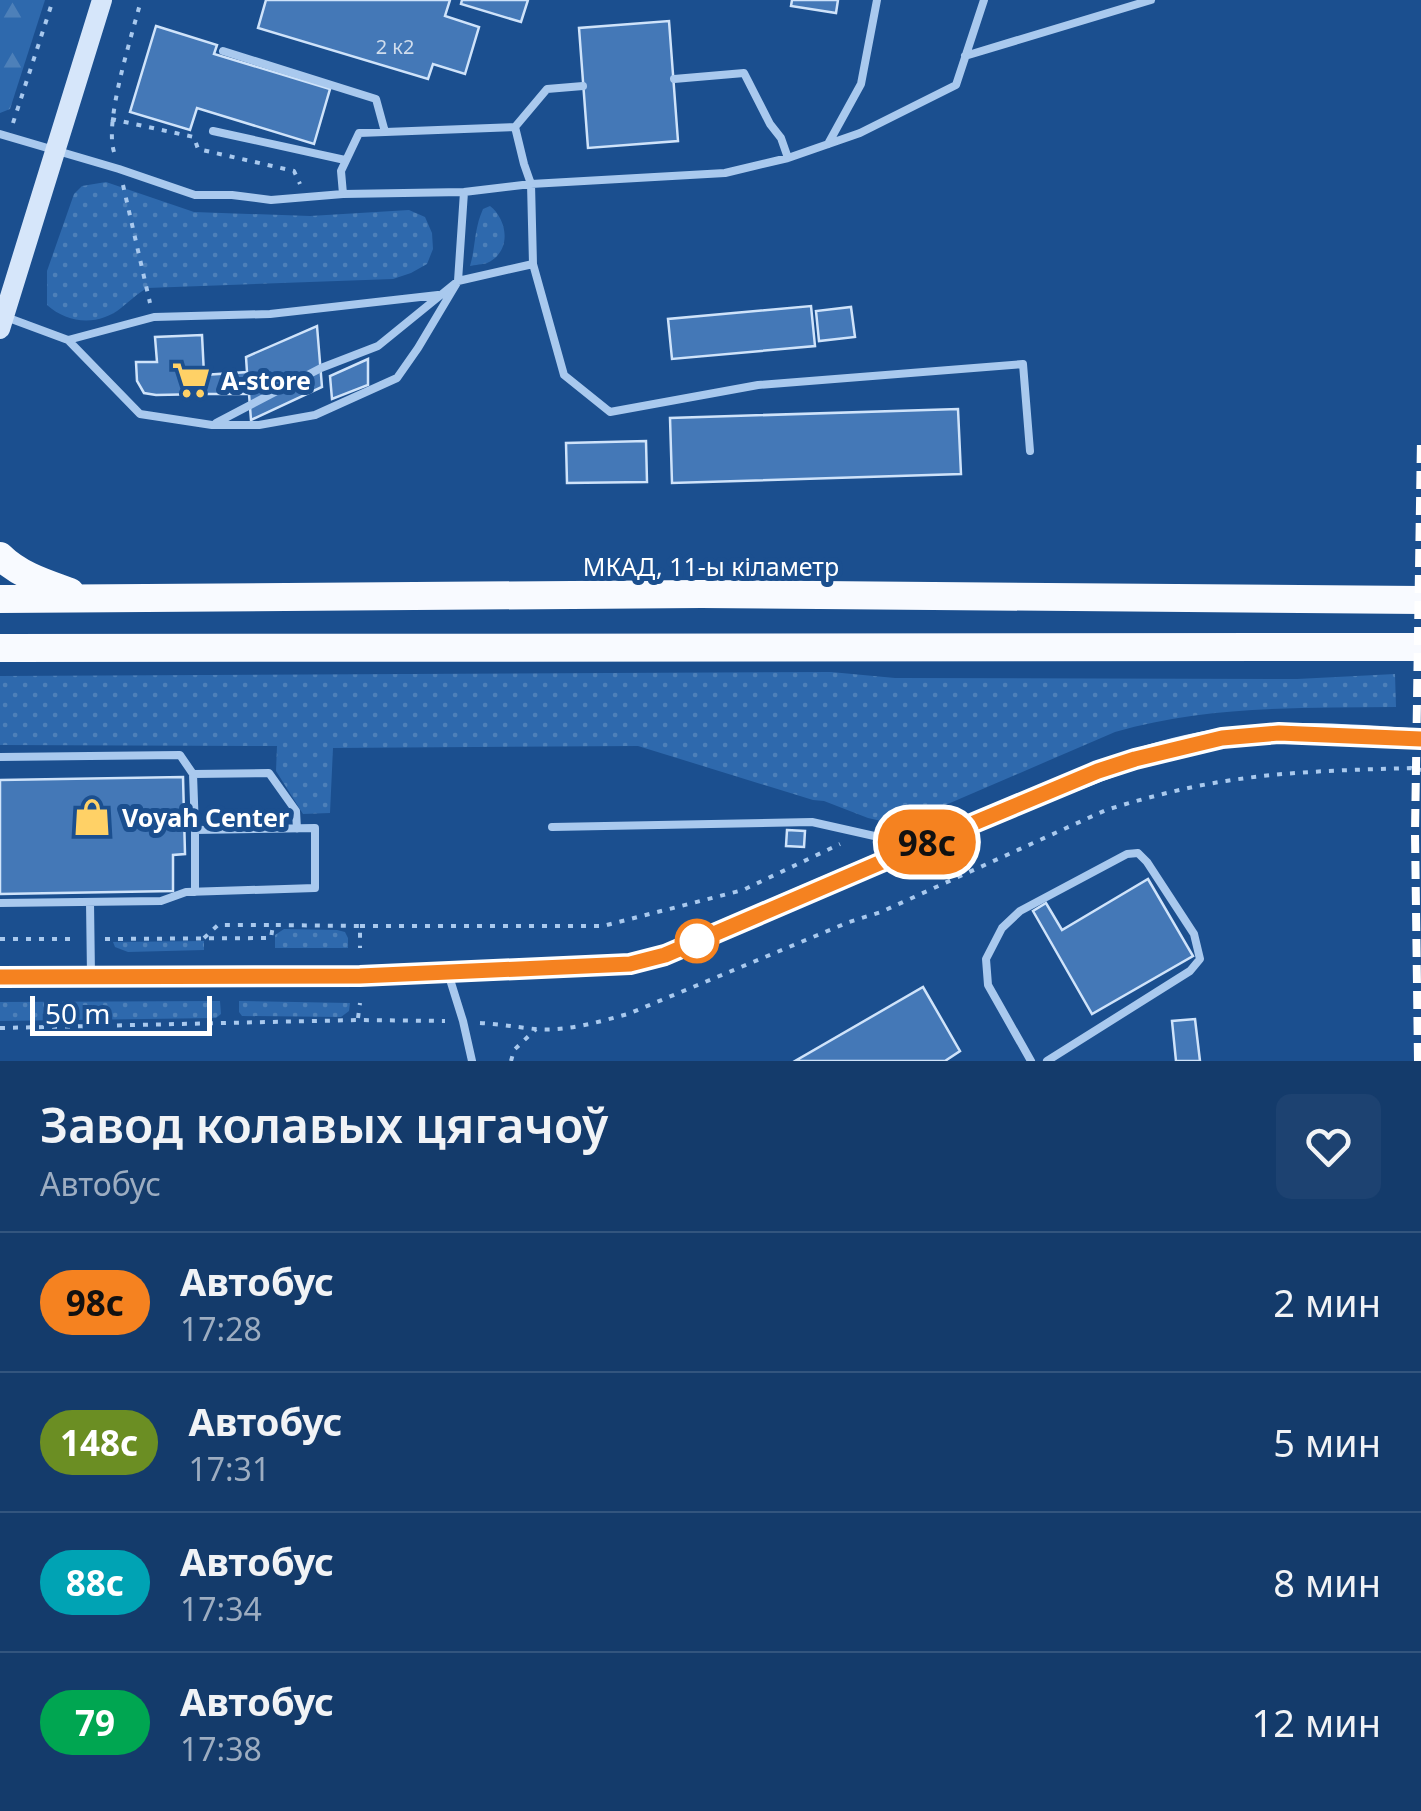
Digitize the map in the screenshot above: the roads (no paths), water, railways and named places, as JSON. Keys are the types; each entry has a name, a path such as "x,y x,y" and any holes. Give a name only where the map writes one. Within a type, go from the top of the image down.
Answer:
{"highway":[{"path":"0,556 31,578 90,599"},
{"name":"МКАД, 11-ы кіламетр","path":"0,599 721,594 1421,600"},
{"path":"0,648 1421,646"}],"main road":[{"path":"2,323 102,0"},
{"path":"0,976 360,976 630,964 665,955 1098,771 1178,748 1222,738 1279,733 1421,738"}],"lane":[{"path":"828,144 861,84 877,0"},
{"path":"4,135 119,168 194,196 271,200 343,194 464,192 532,184 725,173 788,158 860,134 956,85 984,0"},
{"path":"965,56 1151,0"},
{"path":"222,52 376,99 385,132"},
{"path":"674,79 744,73 770,124 782,138 788,158"},
{"path":"343,194 340,171 358,133 515,127 547,89 583,86"},
{"path":"515,127 532,184 534,264 564,375 610,412 758,385 1023,364 1030,451"},
{"path":"213,132 346,160"},
{"path":"68,340 140,414 212,425 259,426 315,415 397,378 418,348 458,281 464,192"},
{"path":"212,425 321,368 378,346 458,281 534,264"},
{"path":"2,323 68,340 154,317 270,314 438,294"},
{"path":"0,757 180,755 193,774 195,892"},
{"path":"193,774 269,773 296,811 297,829"},
{"path":"552,827 812,822 919,846"},
{"path":"0,903 160,901 186,892 315,888 315,828 195,830"},
{"path":"1031,1061 988,984 986,958 1002,928 1020,911 1127,854 1138,853 1194,934 1200,958 1190,972 1047,1061"},
{"path":"90,902 91,976"},
{"path":"448,973 472,1061"}],"railway":[{"path":"1418,1061 1415,833 1421,439"}],"place":[{"name":"А-store","path":"191,380"},
{"name":"Voyah Center","path":"92,817"}]}
